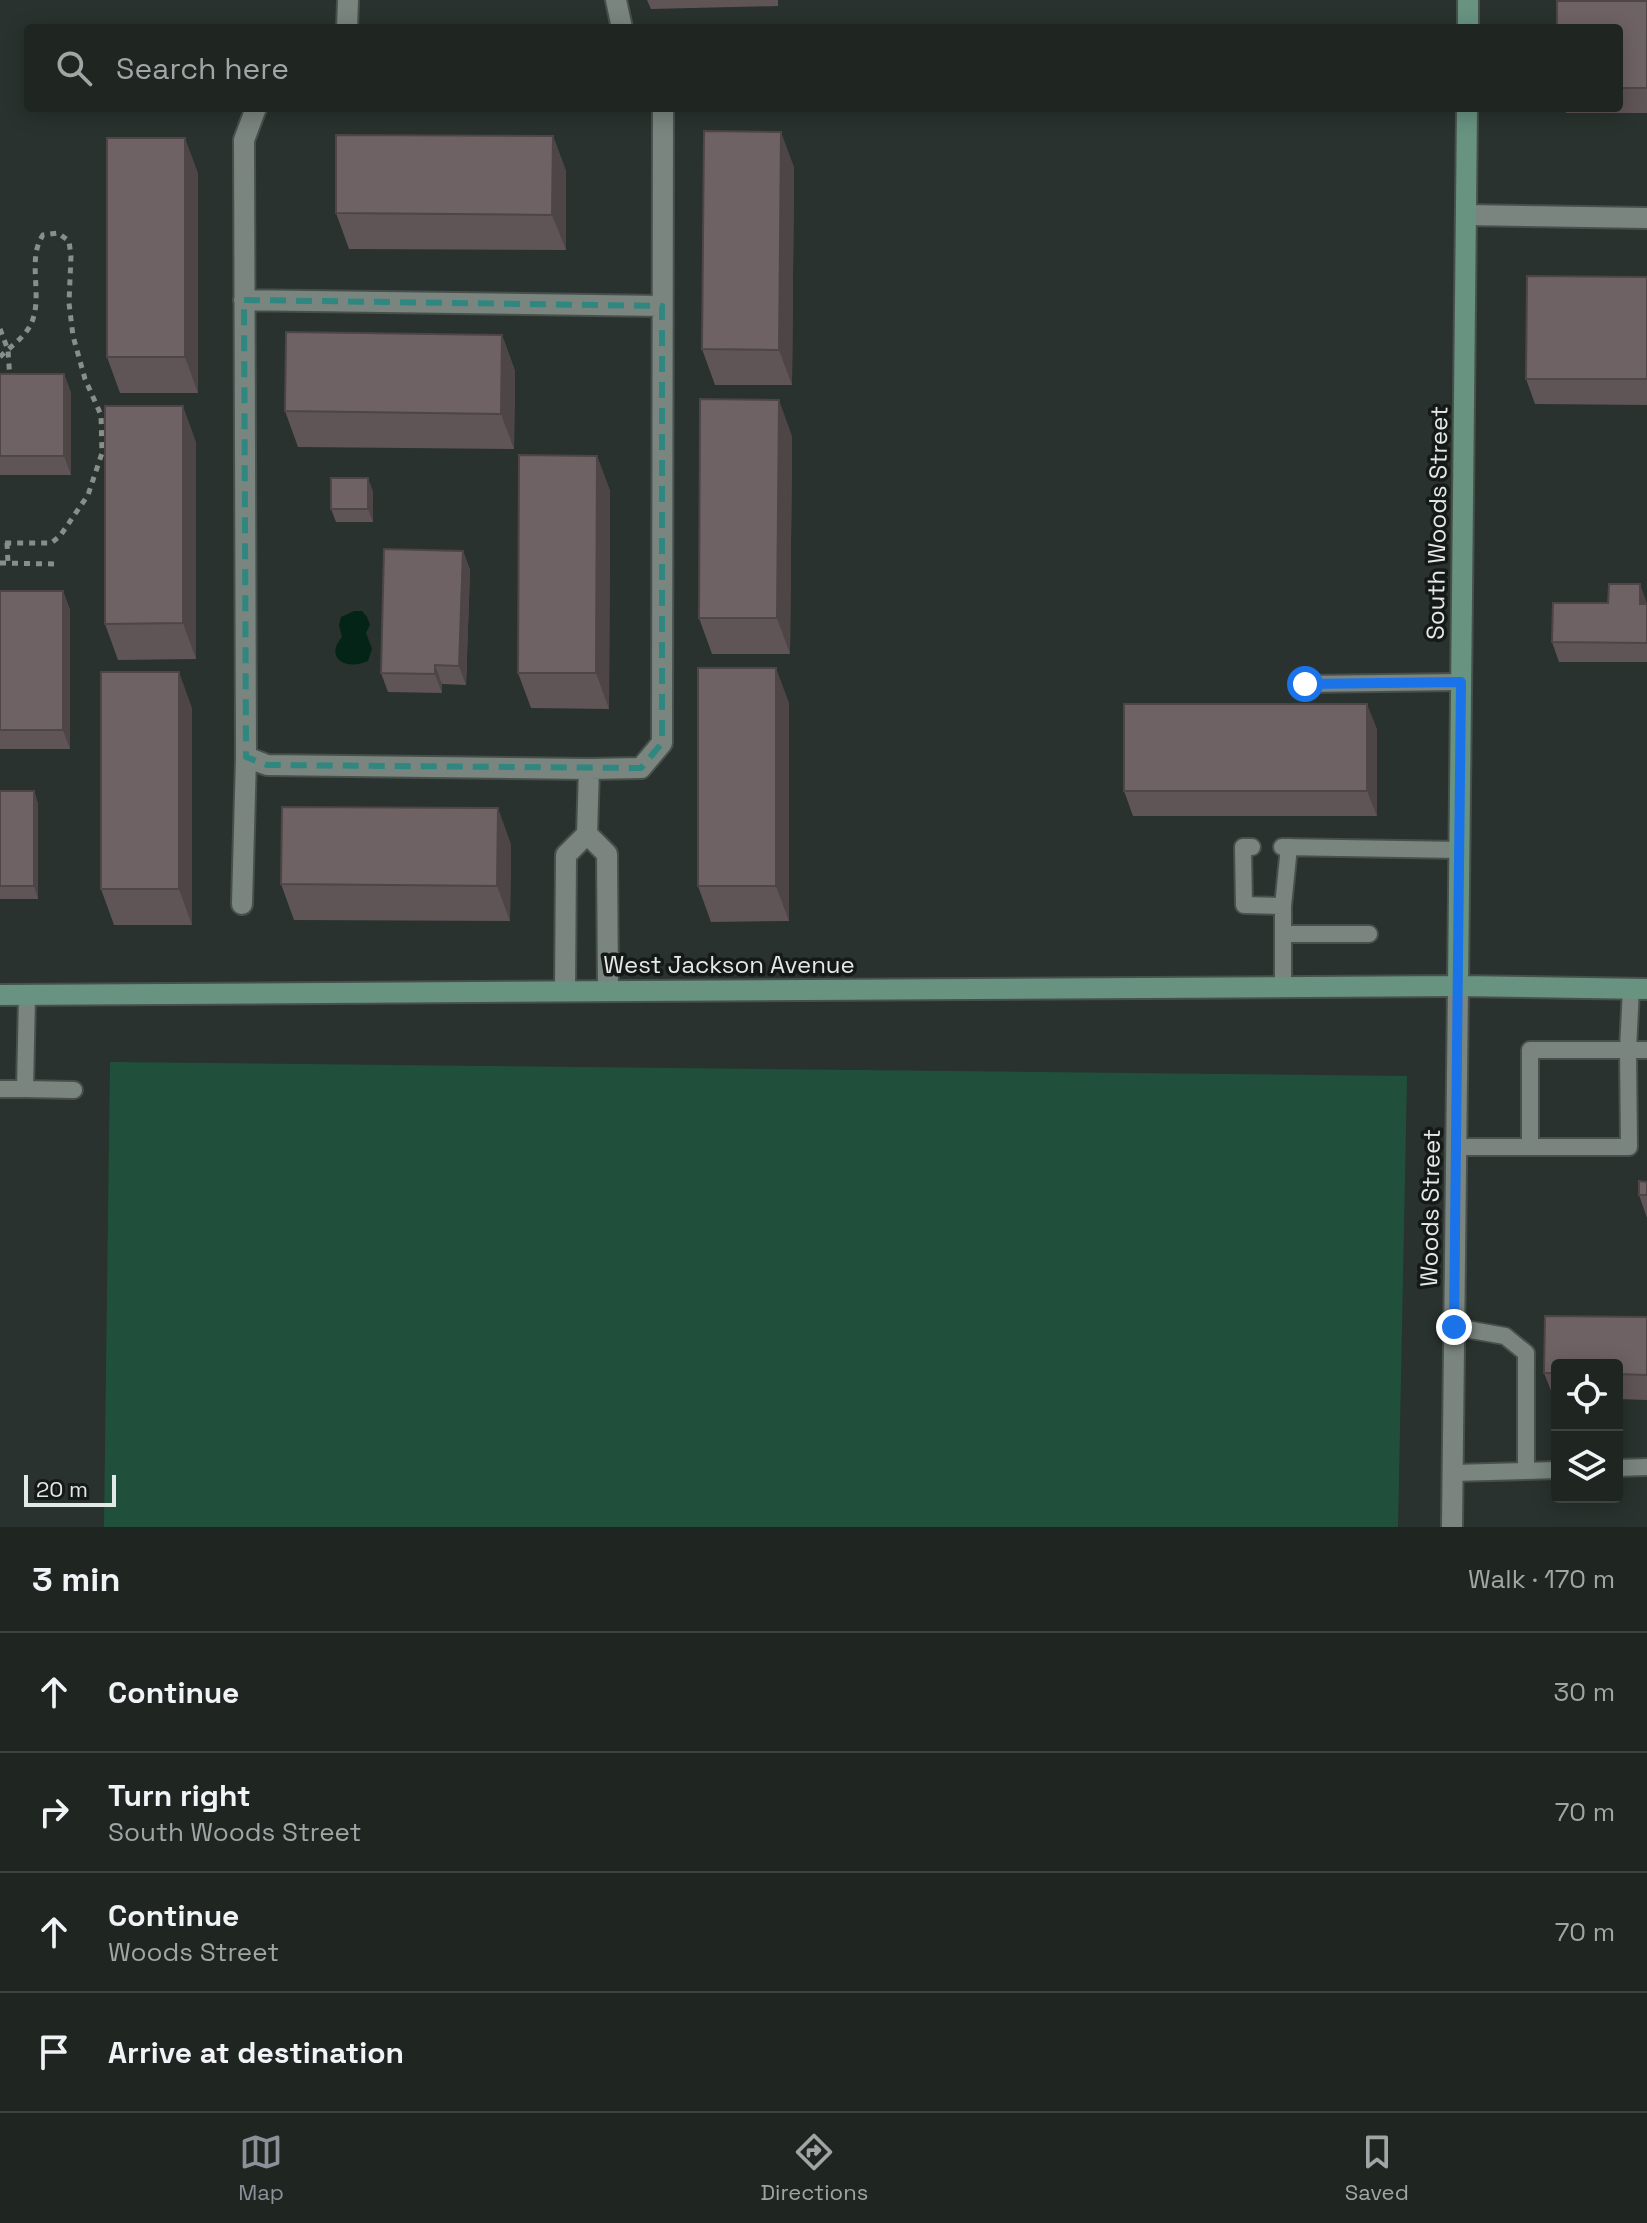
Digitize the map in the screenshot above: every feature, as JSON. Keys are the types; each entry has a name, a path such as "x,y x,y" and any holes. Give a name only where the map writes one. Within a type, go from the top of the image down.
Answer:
{"street":[{"path":"347,24 348,0"},
{"path":"616,0 621,24"},
{"path":"1468,0 1468,24"},
{"path":"242,904 246,757 244,140 254,112"},
{"path":"246,757 267,765 641,768 662,743 663,112"},
{"name":"South Woods Street","path":"1458,986 1467,112"},
{"path":"1466,215 1647,218"},
{"path":"244,300 662,306"},
{"path":"565,991 566,855 587,834 589,769"},
{"path":"587,834 607,854 608,991"},
{"name":"West Jackson Avenue","path":"0,995 1458,986 1639,989"},
{"name":"Woods Street","path":"1452,1527 1458,986"}],"lane":[{"path":"1305,684 1461,682"},
{"path":"1252,847 1243,847 1244,905 1283,906"},
{"path":"1283,987 1286,847 1460,850"},
{"path":"1283,934 1369,934"},
{"path":"1456,1147 1629,1147 1628,1049 1639,989"},
{"path":"25,1089 27,995"},
{"path":"1530,1147 1530,1050 1647,1050"},
{"path":"0,1089 74,1090"},
{"path":"1454,1327 1505,1336 1526,1353 1526,1471"},
{"path":"1623,1468 1647,1467"},
{"path":"1453,1473 1551,1470"}],"path":[{"path":"0,357 31,324 35,305 37,244 43,235 58,233 69,241 69,303 73,336 85,379 101,415 102,453 88,495 60,536 51,543 3,543 8,563"},
{"path":"0,329 8,350 10,383"},
{"path":"0,563 57,564"}],"highlighted area":[{"path":"244,300 662,306 662,743 641,768 267,765 246,757"}],"shaded area":[{"path":"362,611 370,625 366,633 372,649 368,661 360,664 340,661 335,651 342,637 341,617"},
{"path":"110,1062 1407,1076 1398,1527 104,1527"}],"building":[{"path":"1557,1 1647,1 1647,88 1623,88 1623,24 1557,24"},
{"path":"704,131 781,132 779,350 702,349"},
{"path":"336,135 553,136 552,215 336,213"},
{"path":"107,138 185,138 185,357 107,357"},
{"path":"1527,276 1647,277 1647,379 1526,379"},
{"path":"286,332 502,335 501,414 285,411"},
{"path":"0,374 64,374 64,456 0,456"},
{"path":"700,399 779,400 777,618 699,618"},
{"path":"105,406 183,406 183,623 105,624"},
{"path":"519,455 597,456 596,673 518,673"},
{"path":"331,478 368,478 368,509 331,509"},
{"path":"384,549 463,551 459,666 435,665 435,674 381,673"},
{"path":"1609,584 1640,584 1640,604 1647,604 1647,643 1552,642 1553,603 1608,603"},
{"path":"0,591 63,591 63,730 0,730"},
{"path":"698,668 776,668 776,886 698,886"},
{"path":"101,672 179,672 179,889 101,889"},
{"path":"1124,704 1367,704 1367,791 1124,791"},
{"path":"0,791 34,791 34,886 0,886"},
{"path":"282,807 498,808 497,886 281,884"},
{"path":"1639,1181 1647,1182 1647,1195 1639,1195"},
{"path":"1545,1316 1647,1317 1647,1375 1623,1374 1623,1359 1551,1359 1551,1373 1544,1373"}],"route":[{"path":"1305,684 1461,682 1454,1327"}]}
